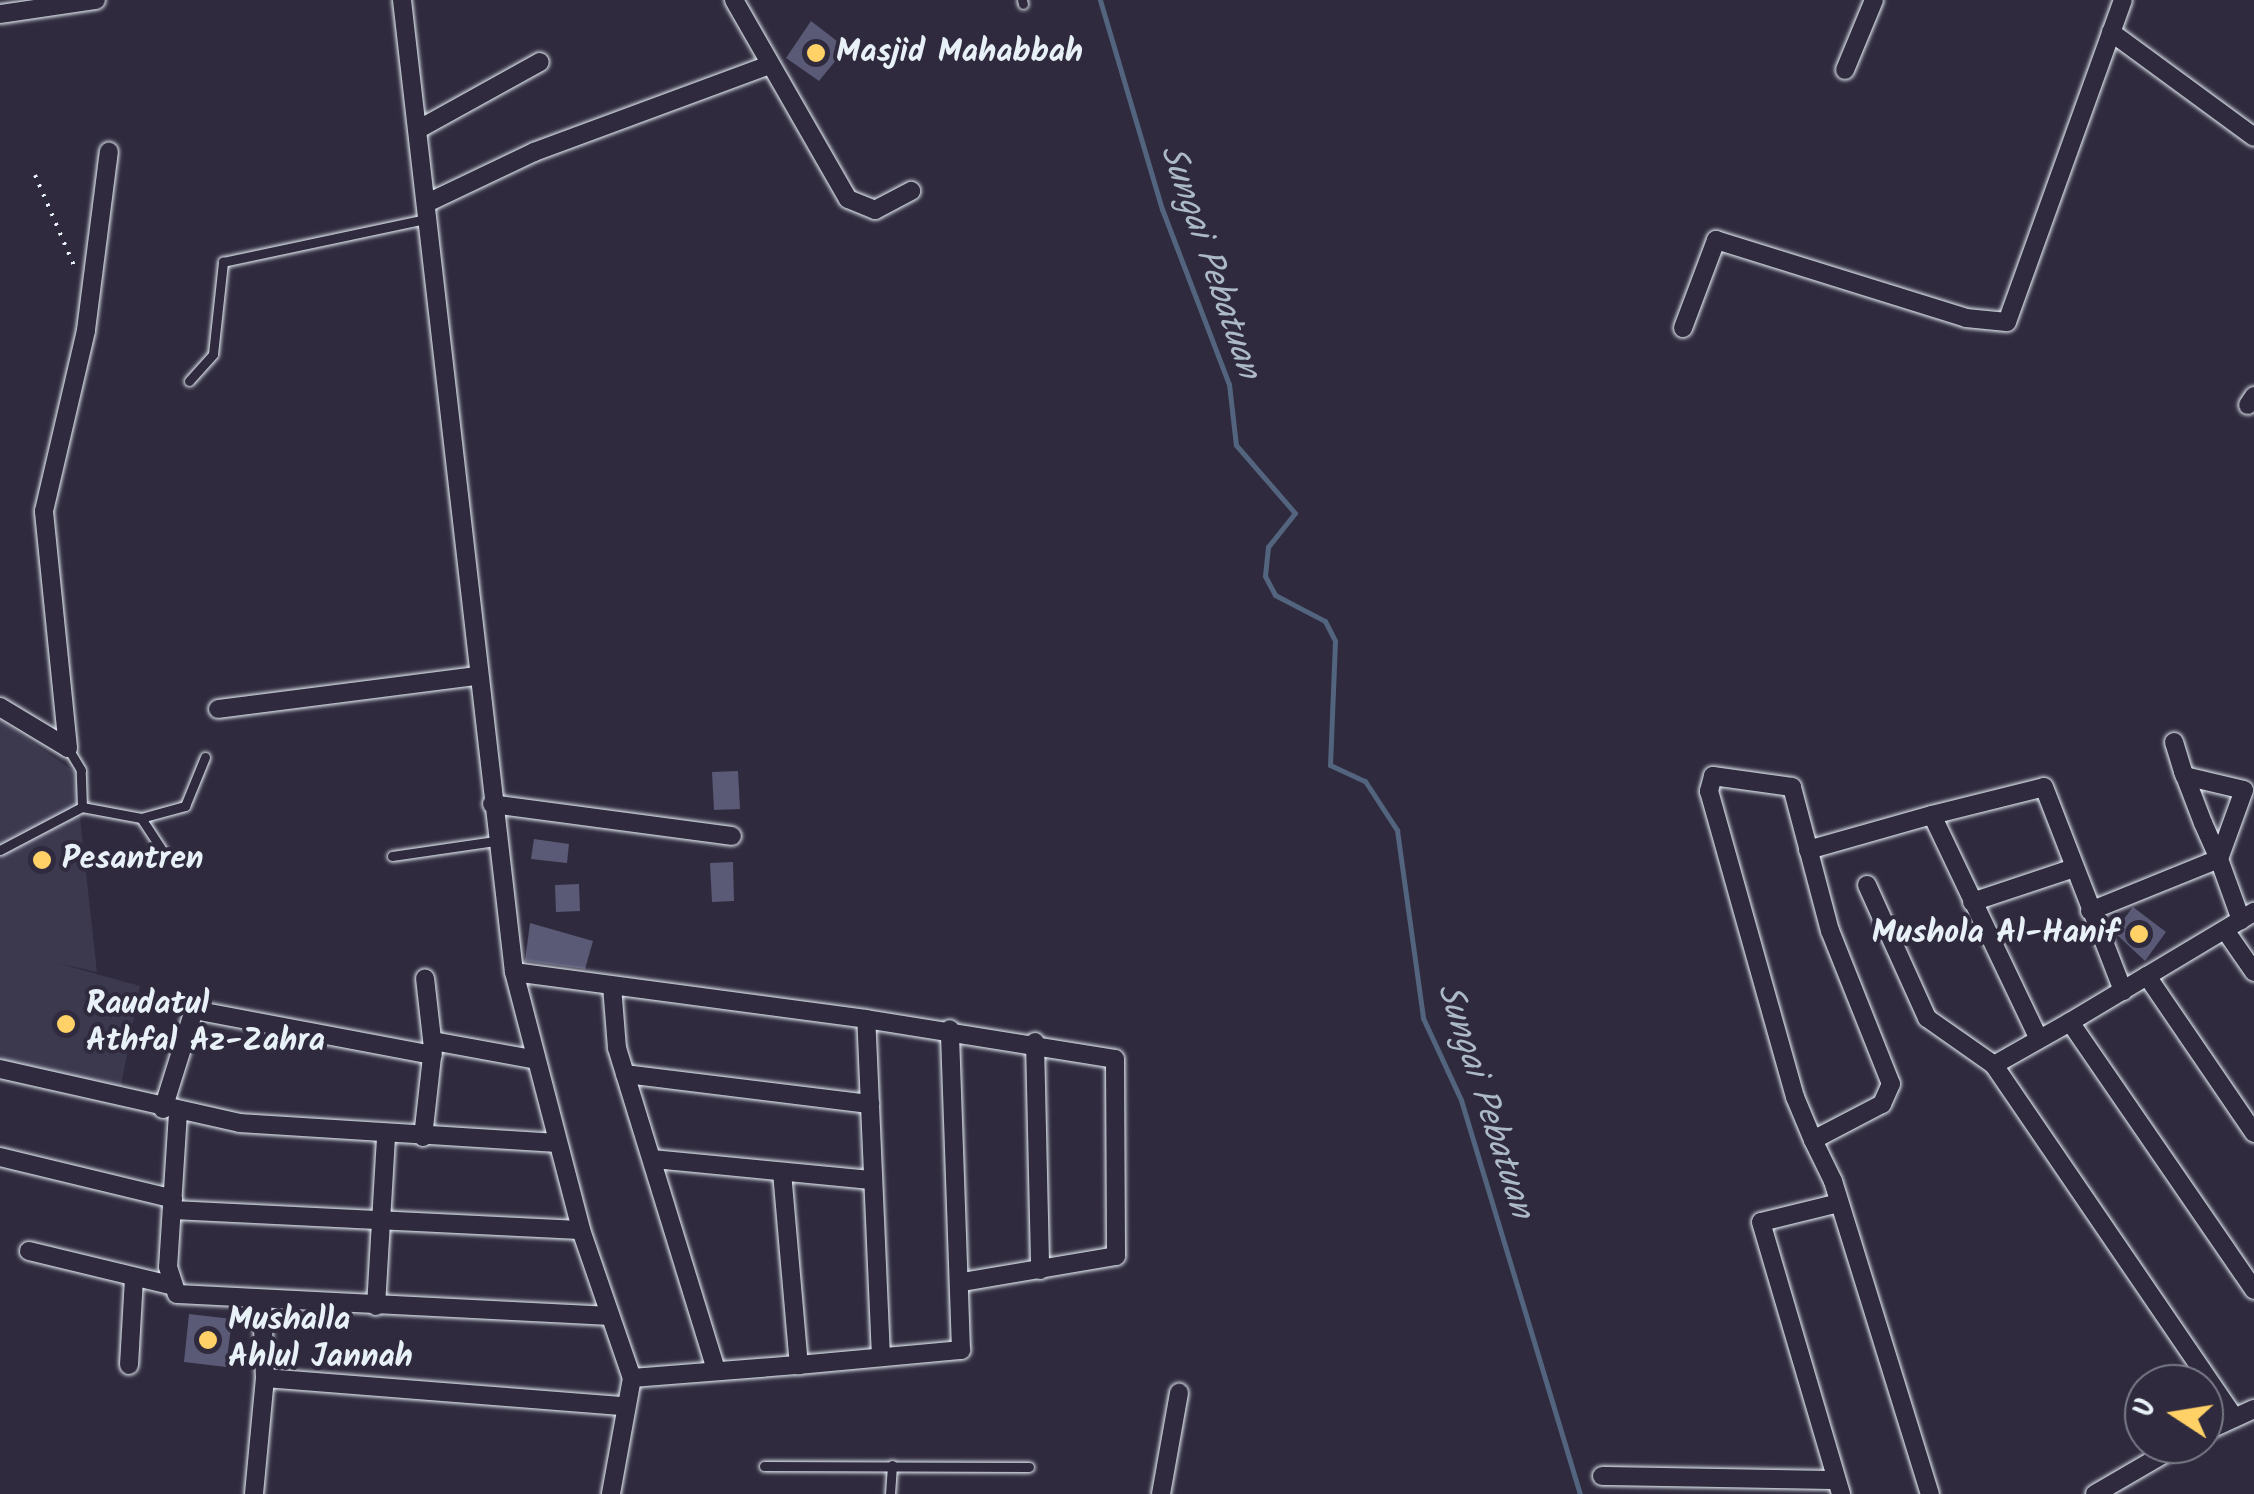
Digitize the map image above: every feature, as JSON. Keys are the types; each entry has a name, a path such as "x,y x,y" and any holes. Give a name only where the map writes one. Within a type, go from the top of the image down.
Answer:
{"street":[{"path":"0,14 96,0"},
{"path":"402,0 495,841 514,972 532,1059 581,1230 606,1316 632,1378 622,1406 611,1494"},
{"path":"736,0 767,66 848,199 875,210 910,191"},
{"path":"1845,70 1874,0"},
{"path":"1683,328 1714,240 1977,321 2007,322 2123,0"},
{"path":"2111,32 2254,137"},
{"path":"419,129 540,62"},
{"path":"428,211 534,152 767,66"},
{"path":"68,748 44,511 90,287 108,152"},
{"path":"218,709 476,676"},
{"path":"0,707 68,748"},
{"path":"2174,742 2219,859 2254,972"},
{"path":"2090,911 2219,859 2249,791 2184,776"},
{"path":"1813,1140 1882,1104 1891,1084 1808,850 1790,784 1710,778 1813,1140 1839,1203 1930,1494"},
{"path":"1808,850 2032,782 2044,787 2123,990"},
{"path":"492,804 732,836"},
{"path":"1932,814 2038,1039"},
{"path":"1972,902 2074,868"},
{"path":"1868,886 1928,1018 1994,1065 2234,1417"},
{"path":"1994,1065 2240,921"},
{"path":"514,972 950,1029 1111,1055 1118,1077 1116,1256 962,1282"},
{"path":"2147,976 2254,1133"},
{"path":"423,1137 433,1048 425,978"},
{"path":"612,986 625,1074 716,1370"},
{"path":"170,1285 171,1111 194,1010 433,1048 532,1059"},
{"path":"866,1019 882,1357"},
{"path":"2070,1022 2254,1290"},
{"path":"632,1378 961,1350 962,1282 950,1029"},
{"path":"1035,1042 1040,1270"},
{"path":"0,1069 171,1111 386,1136 556,1143"},
{"path":"625,1074 870,1104"},
{"path":"376,1306 386,1136"},
{"path":"0,1157 172,1205 382,1225 581,1230"},
{"path":"653,1158 872,1180"},
{"path":"782,1172 799,1365"},
{"path":"1602,1476 1838,1487 1761,1222 1839,1203"},
{"path":"29,1251 170,1285 183,1296 606,1316"},
{"path":"128,1365 134,1277"},
{"path":"254,1494 265,1378 262,1301"},
{"path":"265,1378 622,1406"},
{"path":"1161,1494 1179,1392"},
{"path":"2224,1422 2254,1409"},
{"path":"2105,1491 2146,1464"},
{"path":"2128,1474 2132,1494"}],"lane":[{"path":"189,381 213,354 217,277 228,259 428,211"},
{"path":"68,748 81,770 82,808"},
{"path":"0,850 82,808 141,818 185,806 205,757"},
{"path":"141,818 164,854"},
{"path":"392,856 495,841"},
{"path":"764,1466 1029,1467"},
{"path":"890,1494 892,1466"}],"path":[{"path":"35,176 65,255 90,287"}],"shaded area":[{"path":"0,720 75,772 97,972 57,963 140,986 120,1091 0,1061"}],"building":[{"name":"Masjid Mahabbah","path":"811,21 846,48 819,81 786,58"},
{"path":"738,771 740,809 714,810 712,772"},
{"path":"534,839 569,844 567,863 531,859"},
{"path":"733,862 734,901 712,902 710,863"},
{"path":"579,884 580,911 556,912 555,885"},
{"name":"Mushola Al-Hanif","path":"2133,907 2166,932 2145,961 2114,932"},
{"path":"530,923 593,941 585,969 525,961"},
{"name":"Mushalla Ahlul Jannah","path":"189,1314 232,1319 226,1367 184,1362"}],"waterway":[{"name":"Sungai Pebatuan","path":"1100,0 1162,209 1229,384 1236,445 1295,513 1268,547 1265,576 1275,595 1325,621 1335,641 1330,765 1365,781 1397,830 1423,1018 1461,1100 1580,1494"}],"place":[{"name":"Masjid Mahabbah","path":"816,53"},
{"name":"Pesantren","path":"42,860"},
{"name":"Mushola Al-Hanif","path":"2139,934"},
{"name":"Raudatul Athfal Az-Zahra","path":"66,1024"},
{"name":"Mushalla Ahlul Jannah","path":"208,1340"}]}
